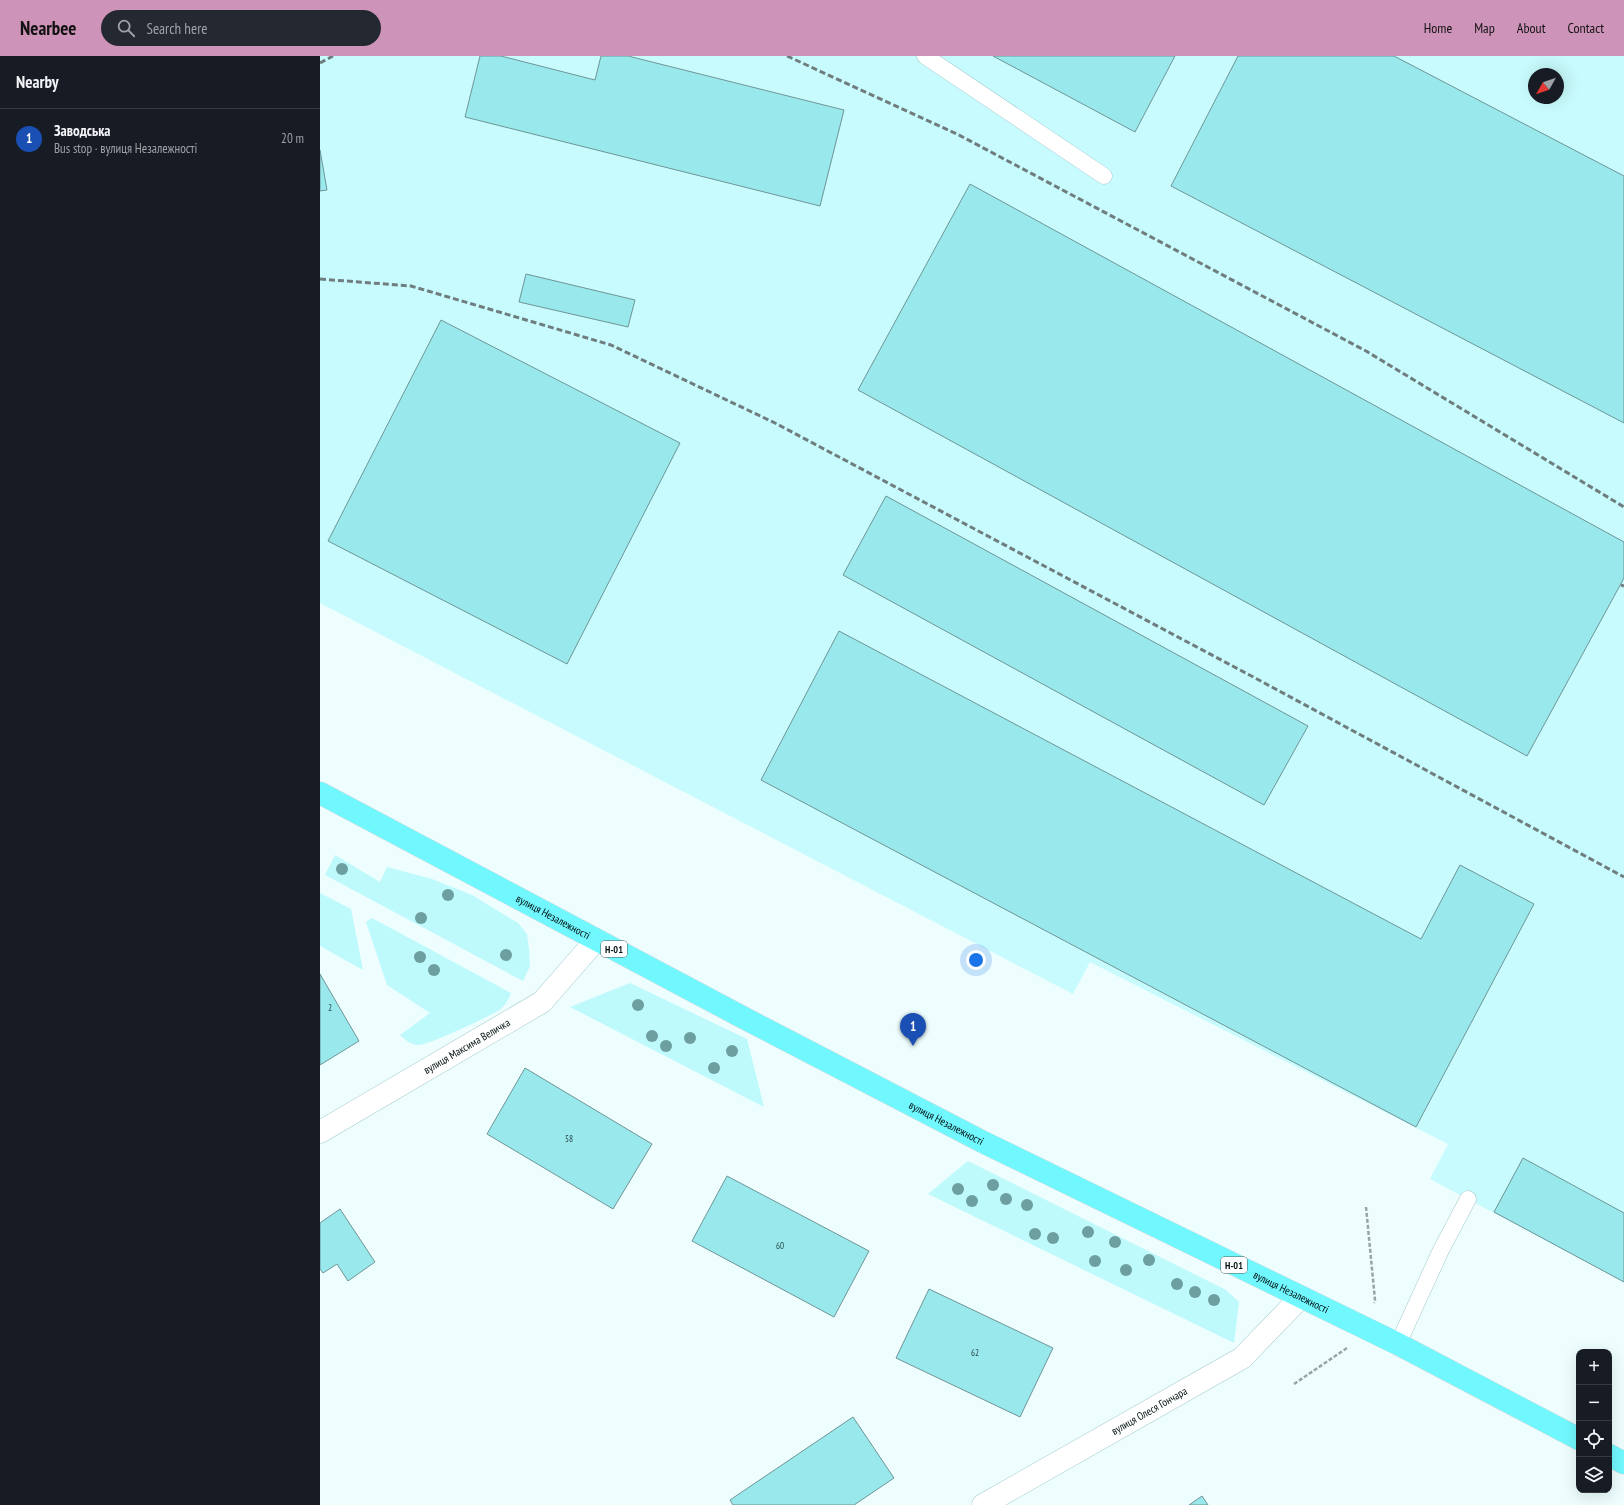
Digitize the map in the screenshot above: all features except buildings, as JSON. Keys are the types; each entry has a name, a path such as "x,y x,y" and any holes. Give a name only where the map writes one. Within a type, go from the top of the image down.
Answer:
{"main road":[{"name":"вулиця Незалежності","path":"320,793 744,1018 976,1138 1300,1298 1398,1344 1576,1437"},
{"path":"1612,1457 1624,1463"}],"street":[{"name":"вулиця Максима Величка","path":"320,1132 542,1002 596,940"},
{"name":"вулиця Олеся Гончара","path":"983,1505 1242,1358 1300,1298"}],"lane":[{"path":"925,56 1104,176"},
{"path":"1398,1344 1441,1250 1468,1199"}],"shaded area":[{"path":"320,56 1624,56 1624,1282 1430,1179 1448,1144 1090,962 1073,994 320,603"},
{"path":"335,855 380,882 387,867 432,879 472,895 518,923 527,934 529,949 530,966 523,981 325,875"},
{"path":"320,893 351,909 363,970 320,946"},
{"path":"372,918 511,993 507,1001 501,1009 496,1012 447,1035 425,1044 419,1045 408,1042 400,1035 430,1013 387,985 366,922"},
{"path":"630,983 747,1039 764,1107 570,1007"},
{"path":"968,1161 1226,1290 1239,1302 1234,1343 928,1194"}],"railway":[{"path":"320,63 333,56"},
{"path":"787,56 957,134 1366,351 1624,507"},
{"path":"320,279 411,286 611,345 775,423 1257,679 1624,877"}],"place":[{"name":"Заводська","path":"913,1046"}]}
